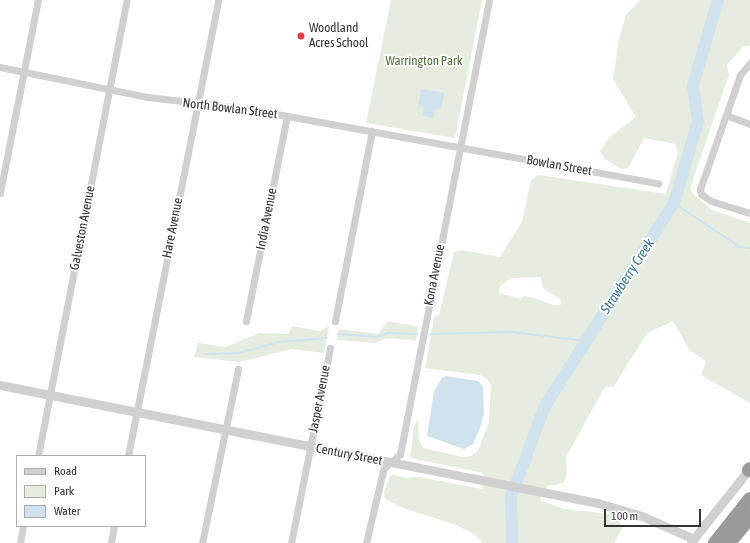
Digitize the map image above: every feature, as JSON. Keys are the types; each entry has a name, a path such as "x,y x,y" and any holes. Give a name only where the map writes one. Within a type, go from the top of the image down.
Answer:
{"highway":[{"path":"715,543 750,499"},
{"path":"729,543 750,517"}],"street":[{"path":"0,193 38,0"},
{"name":"Galveston Avenue","path":"38,455 127,0"},
{"name":"Hare Avenue","path":"128,455 218,0"},
{"name":"Kona Avenue","path":"366,543 382,475 390,463 400,454 489,0"},
{"path":"750,63 740,76 701,183 701,194 711,201 750,213"},
{"name":"North Bowlan Street","path":"0,67 109,89 197,104 287,116 460,148"},
{"path":"726,115 750,124"},
{"name":"India Avenue","path":"246,321 287,116"},
{"path":"335,321 372,131"},
{"name":"Bowlan Street","path":"460,148 658,183"},
{"name":"Jasper Avenue","path":"291,543 330,348"},
{"path":"202,543 238,368"},
{"name":"Century Street","path":"0,385 137,411 390,463 546,492 625,510 692,541"},
{"path":"692,541 750,469"},
{"path":"20,543 23,527"},
{"path":"111,543 114,527"}],"green space":[{"name":"Warrington Park","path":"391,0 482,0 455,138 366,123"},
{"path":"641,0 750,0 750,45 743,47 727,65 729,75 690,188 693,194 712,210 750,223 750,403 701,375 706,361 689,350 673,321 647,333 614,386 604,388 566,457 567,474 564,482 557,485 548,485 540,500 564,509 608,514 619,519 622,528 614,543 483,543 474,534 456,525 403,508 385,499 384,492 390,476 394,475 407,478 419,477 482,489 484,473 410,458 414,427 418,419 419,440 423,448 463,457 471,456 478,451 489,422 491,385 487,379 480,375 425,368 434,317 439,315 454,252 462,250 500,257 522,222 531,180 539,175 666,194 678,152 675,144 644,138 628,168 621,169 604,158 600,151 609,138 636,117 613,79 619,40 626,15","holes":["541,277 542,287 560,299 562,304 556,306 525,296 520,299 499,293 500,286 511,278"]},
{"path":"388,321 418,327 416,341 388,338 374,343 337,340 339,329 378,334"},
{"path":"292,326 320,331 329,326 324,353 291,349 240,362 194,357 198,343 226,347 259,333 288,334"}],"water":[{"path":"421,89 444,93 441,110 435,109 433,118 422,116 424,107 418,106"},
{"path":"446,376 478,381 483,387 484,413 480,428 473,444 464,449 427,436 434,391 442,378"}],"waterway":[{"name":"Strawberry Creek","path":"512,543 511,497 545,406 674,203 698,121 693,85 718,0"},
{"path":"674,203 740,247 750,248"},
{"path":"430,334 513,332 586,341"},
{"path":"338,334 377,337 388,333 417,334"},
{"path":"206,354 238,353 279,342 327,338"}],"place":[{"name":"Woodland Acres School","path":"301,36"}]}
